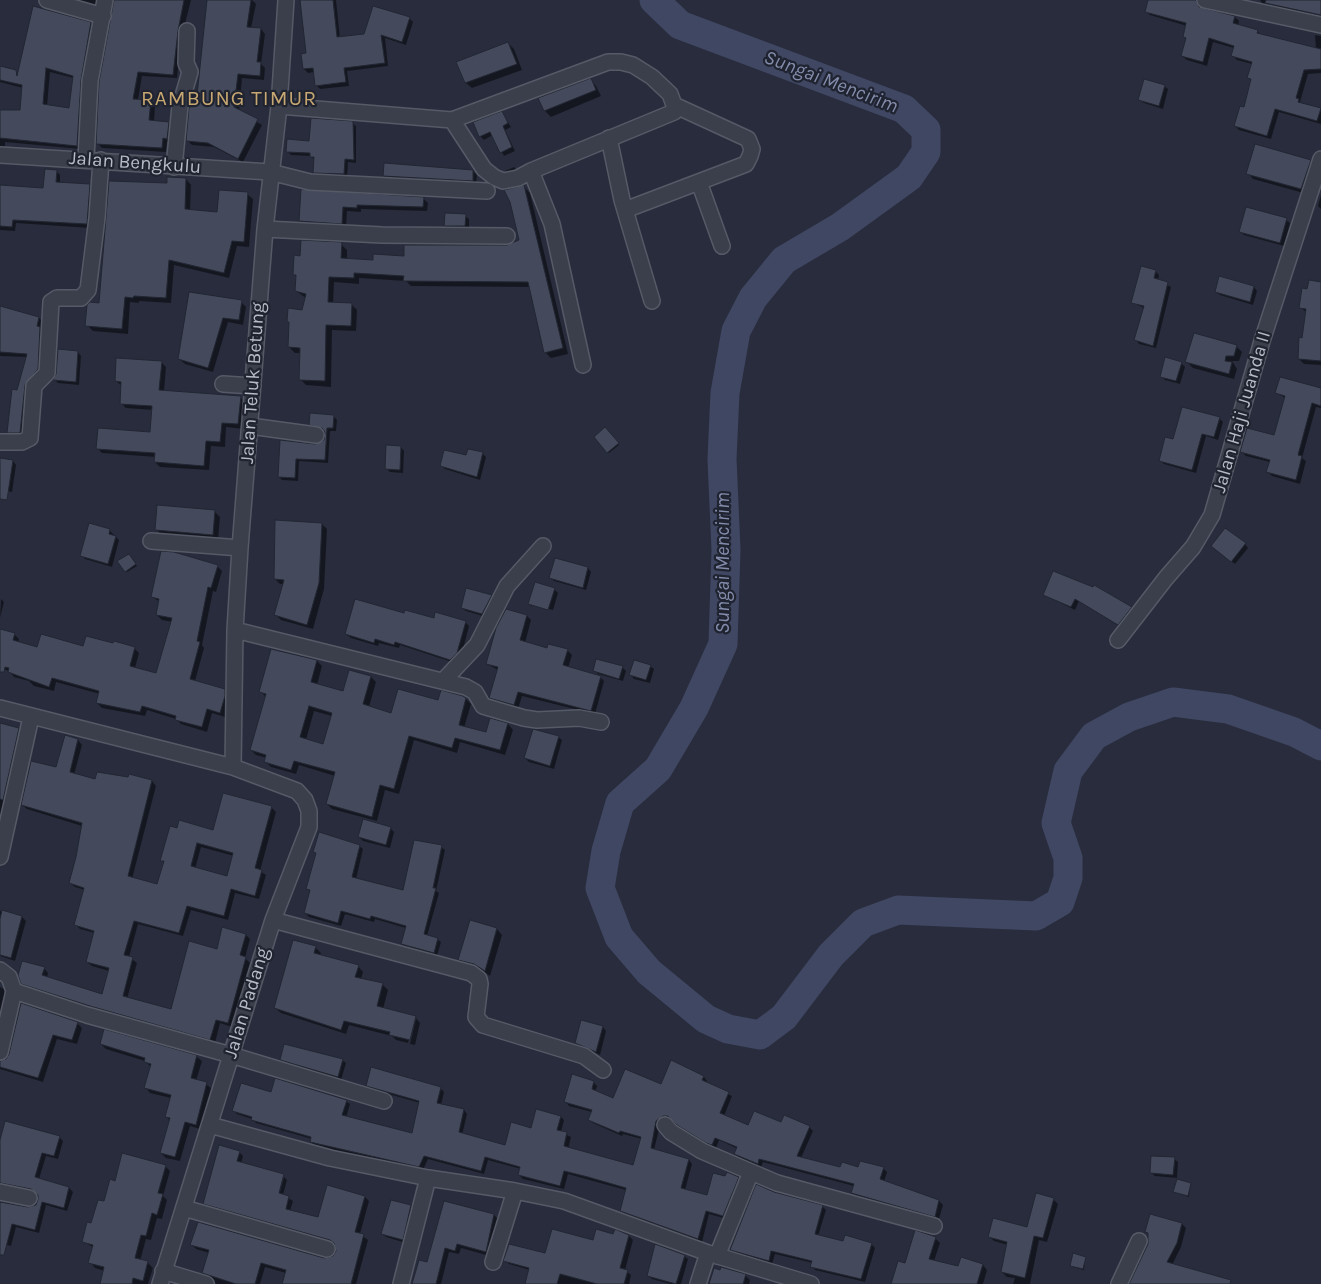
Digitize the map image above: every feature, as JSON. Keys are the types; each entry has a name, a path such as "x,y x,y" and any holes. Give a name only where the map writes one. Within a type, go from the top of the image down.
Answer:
{"street":[{"path":"47,0 103,16"},
{"path":"0,442 22,442 30,438 34,386 47,373 51,302 57,298 80,298 88,290 97,218 90,80 105,0"},
{"name":"Jalan Teluk Betung","path":"233,767 235,630 240,548 270,172 279,106 286,0"},
{"path":"1205,0 1321,25"},
{"path":"174,167 180,106 190,72 186,62 187,31"},
{"path":"279,106 452,120 608,62 621,62 647,74 667,90 674,105 674,112 532,170 518,178 503,181 484,169 452,120"},
{"path":"626,210 746,164 751,145 748,139 674,105"},
{"path":"609,138 626,210 652,301"},
{"name":"Jalan Bengkulu","path":"0,155 270,172 310,182 487,191"},
{"name":"Jalan Haji Juanda II","path":"1118,640 1166,578 1193,547 1212,515 1262,341 1321,160"},
{"path":"532,170 552,224 583,365"},
{"path":"699,182 722,246"},
{"path":"265,229 382,235 507,236"},
{"path":"223,384 253,386"},
{"path":"250,426 316,435"},
{"path":"151,541 240,548"},
{"path":"443,681 477,645 506,586 543,546"},
{"path":"235,630 471,689 483,706 524,718 537,720 579,718 601,722"},
{"name":"Jalan Padang","path":"0,708 233,767 297,791 305,800 309,811 309,827 273,920 162,1278"},
{"path":"0,857 31,717"},
{"path":"273,920 471,973 479,979 476,1017 483,1025 584,1056 603,1070"},
{"path":"0,970 9,977 14,992 0,1052"},
{"path":"14,992 384,1101"},
{"path":"210,1125 330,1158 428,1178 514,1191 582,1207 712,1255 810,1284"},
{"path":"665,1125 671,1132 696,1148 778,1183 934,1226"},
{"path":"698,1284 751,1172"},
{"path":"401,1284 428,1178"},
{"path":"493,1262 514,1191"},
{"path":"0,1192 29,1198"},
{"path":"184,1208 327,1249"},
{"path":"1119,1284 1138,1241"},
{"path":"162,1278 206,1284"}],"building":[{"path":"114,0 184,0 173,75 138,72 133,99 151,100 149,120 169,122 167,139 163,138 162,148 96,144 99,82"},
{"path":"207,0 251,0 247,27 261,28 257,62 261,62 260,76 238,74 234,107 258,119 238,159 208,143 186,141 189,108 190,105 196,105"},
{"path":"300,0 333,0 337,37 364,34 373,6 410,17 402,42 381,35 385,63 344,68 346,82 315,86 313,68 303,69 301,54 306,53"},
{"path":"1148,0 1196,0 1199,7 1235,16 1233,23 1258,30 1257,33 1321,49 1321,69 1304,70 1296,98 1299,99 1298,102 1321,108 1317,121 1275,109 1267,136 1234,126 1240,106 1244,107 1251,79 1247,78 1252,62 1231,56 1234,46 1209,38 1203,62 1181,56 1186,38 1183,37 1186,23 1145,12"},
{"path":"1266,0 1321,0 1321,15 1265,3"},
{"path":"33,6 91,22 81,80 77,146 0,138 0,110 20,110 22,85 0,80 0,66 16,70 17,76","holes":["46,68 73,76 69,108 43,104"]},
{"path":"508,42 517,64 465,83 456,62"},
{"path":"591,78 596,90 544,111 538,98"},
{"path":"1144,79 1165,85 1159,106 1138,100"},
{"path":"502,111 508,123 503,126 512,147 500,153 490,132 479,137 473,122"},
{"path":"311,118 353,121 354,160 345,159 344,174 313,173 314,157 310,157 310,153 286,152 287,139 309,141"},
{"path":"1255,144 1311,160 1301,189 1246,174"},
{"path":"384,163 473,170 473,181 383,176"},
{"path":"45,169 57,170 56,182 90,184 87,224 13,220 12,227 0,226 0,185 43,188"},
{"path":"167,177 186,178 185,209 217,212 219,190 248,192 244,242 232,241 224,273 169,260 166,298 125,297 122,329 85,326 87,305 90,302 99,303 109,181 167,183"},
{"path":"524,185 563,348 544,353 528,282 403,281 404,276 354,273 354,278 329,277 328,302 352,303 351,326 326,325 325,381 299,380 300,348 288,347 289,322 287,322 288,308 302,310 306,294 295,291 296,275 293,275 294,255 300,256 301,240 342,242 341,258 373,260 373,254 404,256 404,245 507,245 519,240 510,202 504,190"},
{"path":"301,189 424,197 423,207 357,205 357,208 343,207 342,224 299,221"},
{"path":"1246,207 1287,218 1280,243 1239,232"},
{"path":"445,213 466,214 465,226 444,226"},
{"path":"1141,266 1156,270 1154,278 1168,282 1153,346 1134,340 1144,306 1131,303"},
{"path":"1219,276 1254,286 1250,302 1215,292"},
{"path":"1309,280 1321,282 1321,361 1298,359 1299,337 1302,338 1306,309 1299,308 1302,288 1307,289"},
{"path":"189,292 242,300 239,320 223,318 208,368 178,359"},
{"path":"0,306 39,317 37,326 40,327 38,369 25,385 20,433 7,433 12,389 17,390 27,354 0,352"},
{"path":"1194,333 1237,345 1234,356 1226,356 1225,361 1232,362 1229,374 1185,362"},
{"path":"58,349 78,351 76,382 53,380 56,374"},
{"path":"1165,357 1182,362 1176,381 1160,377"},
{"path":"116,358 162,361 159,390 241,396 238,424 222,423 220,442 206,441 204,466 154,462 155,453 96,449 98,428 150,432 152,406 120,404 121,382 115,381"},
{"path":"1280,377 1321,388 1321,406 1312,403 1298,455 1302,456 1296,480 1266,472 1270,460 1240,452 1247,428 1274,435 1285,396 1275,393"},
{"path":"1182,407 1220,417 1214,437 1202,434 1192,470 1159,461 1165,437 1173,439"},
{"path":"310,413 334,415 333,428 327,428 325,460 296,459 295,478 278,477 280,440 315,444 324,440 325,432 322,428 309,425"},
{"path":"605,427 619,443 607,453 594,437"},
{"path":"386,445 401,446 400,470 385,469"},
{"path":"468,449 483,452 477,477 440,466 444,450 466,455"},
{"path":"0,458 13,460 7,500 0,499"},
{"path":"157,505 215,510 213,535 155,530"},
{"path":"275,520 322,523 319,583 307,625 274,615 284,580 274,579"},
{"path":"89,523 110,529 109,534 116,536 108,564 80,556"},
{"path":"1225,528 1246,543 1231,562 1211,546"},
{"path":"161,551 174,552 218,565 211,588 208,587 197,641 200,642 190,679 225,689 225,696 220,713 207,709 202,727 175,720 176,716 142,706 140,712 96,703 99,691 52,678 49,687 8,672 9,668 5,667 4,672 0,672 0,629 15,633 13,640 37,647 41,634 83,646 86,636 113,643 114,641 135,647 130,666 156,673 172,618 156,615 159,599 151,597"},
{"path":"129,554 136,564 125,572 117,561"},
{"path":"555,558 588,567 583,588 549,578"},
{"path":"1053,571 1093,587 1094,585 1132,607 1118,625 1075,599 1071,607 1043,595"},
{"path":"535,582 555,588 548,610 528,604"},
{"path":"466,588 492,595 482,614 461,608"},
{"path":"355,599 404,613 405,610 434,618 435,612 466,621 457,653 450,660 395,642 394,645 375,639 374,643 345,634"},
{"path":"506,609 527,615 520,640 547,648 548,644 568,649 563,665 601,676 591,711 518,692 514,705 489,698 498,667 486,664 496,628"},
{"path":"271,649 317,660 311,682 343,691 349,670 371,676 363,704 391,713 398,689 438,700 441,690 466,698 459,725 486,732 490,718 508,723 500,750 455,738 452,748 409,736 394,789 380,785 372,817 326,804 335,772 294,761 291,770 264,762 266,755 250,750 266,694 259,692","holes":["309,706 332,713 323,744 300,737"]},
{"path":"596,659 623,666 619,679 593,671"},
{"path":"634,660 651,665 646,680 629,675"},
{"path":"0,723 19,728 3,800 0,799"},
{"path":"533,729 559,736 550,766 524,758"},
{"path":"65,735 78,739 70,772 95,779 97,772 128,777 129,774 152,780 128,876 157,884 164,861 160,861 170,826 177,828 179,820 213,830 223,793 272,806 255,868 262,870 255,896 231,889 224,916 187,906 179,933 134,921 124,955 133,957 123,996 171,1009 189,941 217,949 222,927 246,934 240,955 246,957 228,1023 216,1020 210,1040 21,984 18,975 22,961 45,967 42,975 102,994 109,968 86,962 94,931 74,925 84,888 69,883 82,823 21,805 31,761 56,767","holes":["197,843 233,853 227,876 191,866"]},
{"path":"363,819 391,827 386,845 358,837"},
{"path":"319,832 360,845 352,877 403,890 414,840 442,845 433,888 436,888 424,934 438,938 434,953 401,944 406,926 371,916 370,919 341,911 338,923 304,913 310,890 306,889 316,853 313,852"},
{"path":"2,910 22,916 11,958 0,955 0,919"},
{"path":"470,920 497,928 485,971 474,964 458,960"},
{"path":"293,940 316,946 314,953 359,965 355,977 383,983 377,1006 416,1016 410,1040 389,1035 390,1032 344,1021 341,1030 274,1008"},
{"path":"21,1003 78,1022 72,1040 53,1035 38,1078 0,1067 0,1061 6,1059 9,1054"},
{"path":"581,1020 603,1026 596,1052 575,1043"},
{"path":"104,1029 197,1055 191,1078 207,1082 196,1125 185,1122 175,1157 160,1153 170,1118 165,1117 171,1095 144,1088 151,1064 144,1062 145,1058 100,1044"},
{"path":"284,1044 343,1059 338,1077 280,1060"},
{"path":"671,1060 704,1076 702,1080 729,1092 720,1113 748,1125 754,1111 781,1122 784,1115 810,1126 797,1156 840,1167 842,1162 858,1167 860,1161 884,1167 880,1179 939,1200 935,1217 851,1193 854,1184 759,1159 758,1164 734,1154 737,1147 715,1138 712,1145 706,1143 677,1125 668,1116 663,1116 656,1121 651,1148 689,1159 681,1188 707,1195 713,1173 725,1176 727,1172 739,1177 723,1216 706,1211 698,1239 620,1211 626,1188 588,1177 564,1171 560,1186 518,1175 520,1167 485,1157 481,1171 424,1156 419,1167 310,1142 311,1137 251,1120 252,1117 232,1111 241,1083 271,1092 275,1078 347,1100 342,1115 412,1133 419,1101 366,1086 371,1067 441,1087 437,1103 464,1109 459,1132 505,1145 511,1122 531,1128 536,1109 561,1116 557,1130 567,1132 564,1146 633,1165 641,1137 620,1131 619,1133 588,1120 592,1110 564,1102 572,1074 594,1081 592,1089 613,1098 625,1069 661,1084"},
{"path":"5,1121 60,1136 54,1156 42,1153 35,1177 69,1187 64,1208 42,1202 35,1230 12,1224 4,1255 0,1255 0,1202 28,1207 36,1205 38,1199 38,1195 31,1189 0,1183 0,1140"},
{"path":"219,1145 240,1151 237,1161 284,1174 279,1193 289,1196 286,1209 318,1217 327,1185 365,1196 355,1232 364,1234 351,1284 282,1284 286,1270 261,1263 255,1284 236,1284 202,1273 209,1250 190,1245 198,1222 324,1258 333,1256 336,1251 334,1243 330,1240 203,1204"},
{"path":"122,1153 166,1165 158,1193 163,1194 157,1215 152,1213 146,1236 141,1235 135,1258 148,1261 143,1281 133,1278 132,1284 100,1284 104,1267 88,1263 93,1245 82,1242 87,1222 91,1223 98,1200 104,1201 110,1179 115,1181"},
{"path":"1151,1156 1175,1157 1173,1175 1150,1173"},
{"path":"1177,1179 1191,1183 1188,1196 1173,1192"},
{"path":"756,1184 774,1192 823,1205 815,1234 843,1241 845,1235 872,1243 861,1279 810,1267 812,1261 771,1251 769,1261 730,1250"},
{"path":"1036,1193 1054,1198 1043,1238 1034,1236 1025,1278 1001,1272 1007,1242 988,1237 993,1218 1027,1227"},
{"path":"391,1200 411,1205 403,1240 381,1234"},
{"path":"444,1201 494,1214 486,1252 457,1244 455,1251 445,1248 436,1284 412,1284 419,1260 427,1262"},
{"path":"1150,1214 1182,1223 1177,1243 1167,1262 1231,1280 1230,1284 1129,1284 1148,1244 1148,1233 1145,1232"},
{"path":"552,1229 593,1240 596,1229 613,1234 615,1229 629,1235 620,1268 628,1270 624,1284 597,1284 560,1274 557,1284 525,1284 529,1268 503,1261 509,1244 545,1253"},
{"path":"915,1230 936,1237 929,1259 958,1266 961,1257 983,1264 977,1284 891,1284 898,1261 905,1263"},
{"path":"655,1244 685,1255 676,1284 647,1276"},
{"path":"1073,1253 1086,1257 1083,1269 1070,1266"},
{"path":"721,1267 746,1274 743,1284 709,1284 714,1268 720,1270"}],"waterway":[{"name":"Sungai Mencirim","path":"654,0 680,25 904,109 926,130 926,152 909,177 840,227 784,260 753,298 736,331 725,393 722,459 726,550 723,644 694,708 658,769 620,803 606,851 600,888 619,937 649,972 706,1019 728,1029 760,1035 784,1017 831,955 863,923 898,910 1036,916 1060,902 1068,878 1068,858 1056,823 1068,771 1094,736 1129,717 1173,702 1228,709 1294,732 1321,746"}],"district":[{"name":"RAMBUNG TIMUR","path":"229,99"}]}
